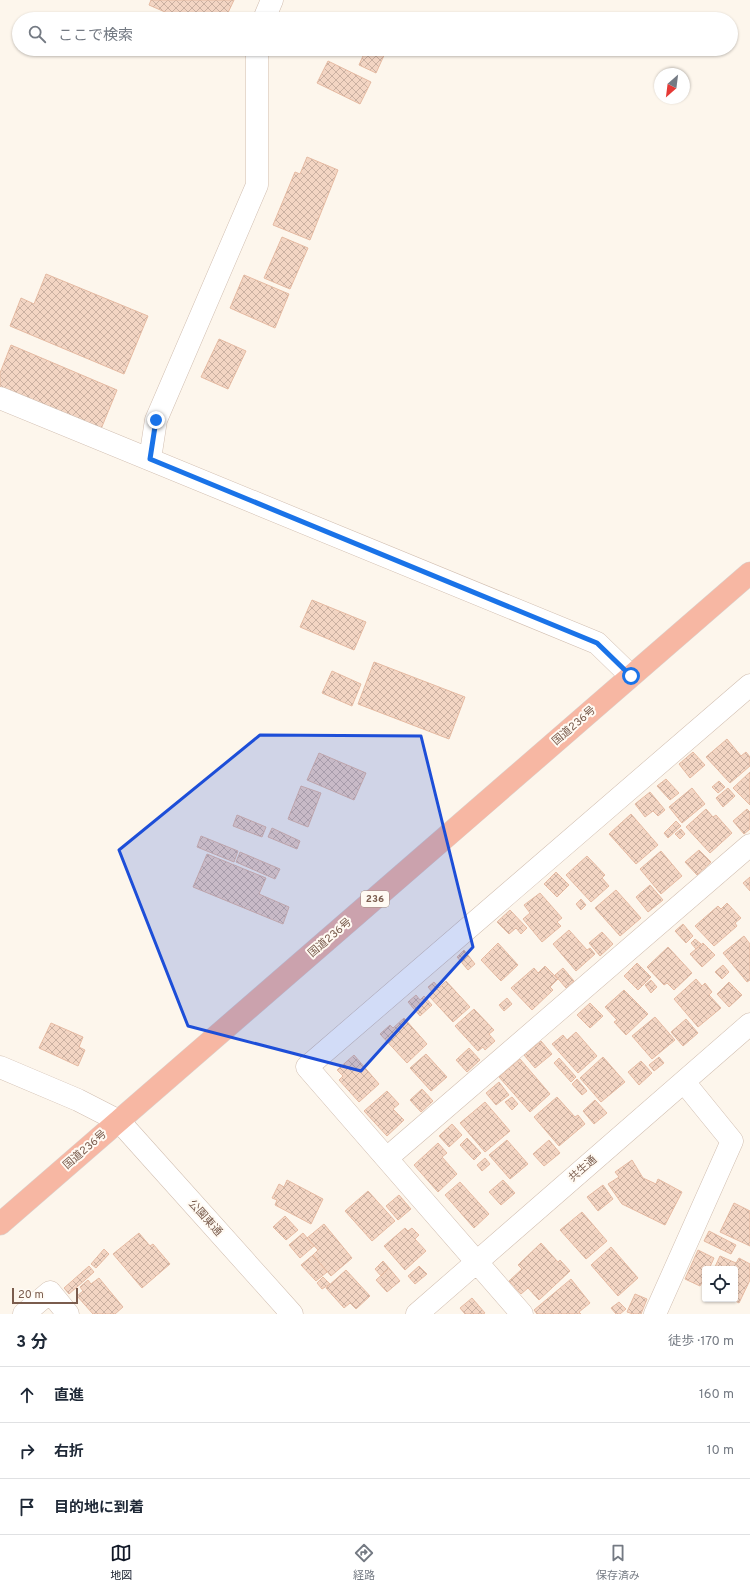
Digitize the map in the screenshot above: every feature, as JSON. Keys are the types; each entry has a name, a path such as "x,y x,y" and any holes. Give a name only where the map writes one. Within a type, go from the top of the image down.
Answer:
{"highway":[{"name":"国道236号","path":"0,1224 750,573"}],"street":[{"path":"267,12 272,0"},
{"path":"150,459 156,420 257,185 257,56"},
{"path":"0,398 597,643 631,676"},
{"path":"522,1314 308,1067 750,685"},
{"path":"387,1158 750,845"},
{"name":"共生通","path":"417,1314 476,1261 750,1024"},
{"path":"0,1068 78,1100 119,1121"},
{"path":"655,1314 732,1141 684,1082"},
{"name":"公園東通","path":"119,1121 292,1314"},
{"path":"24,1314 50,1292 68,1314"}],"highlighted area":[{"path":"260,735 421,736 473,947 361,1071 188,1026 119,850"}],"building":[{"path":"151,0 234,0 228,12 165,12 149,5"},
{"path":"363,56 384,56 376,73 359,65"},
{"path":"328,61 371,82 360,104 317,83"},
{"path":"307,157 338,170 310,240 273,225 295,172 300,174"},
{"path":"282,237 308,248 290,289 264,278"},
{"path":"46,274 148,316 124,374 10,326 21,298 34,304"},
{"path":"244,275 289,294 275,328 230,308"},
{"path":"219,339 246,351 228,389 201,377"},
{"path":"11,345 117,390 101,429 0,387 0,373"},
{"path":"312,600 366,622 354,650 300,627"},
{"path":"374,662 465,697 449,739 358,704"},
{"path":"332,671 361,684 352,706 322,693"},
{"path":"727,739 741,756 746,752 750,757 750,766 730,783 706,757"},
{"path":"693,752 705,765 690,778 679,764"},
{"path":"319,753 366,773 354,800 307,780"},
{"path":"750,772 750,805 733,788"},
{"path":"666,779 679,793 670,800 657,786"},
{"path":"719,781 725,787 718,793 712,787"},
{"path":"301,786 321,793 308,827 288,819"},
{"path":"692,788 705,804 682,823 669,807"},
{"path":"728,788 735,796 723,807 716,798"},
{"path":"650,792 665,810 658,816 653,811 645,817 635,804"},
{"path":"706,809 713,817 716,815 732,833 710,853 686,827"},
{"path":"747,809 750,812 750,829 744,834 733,821"},
{"path":"631,814 658,845 636,864 609,834"},
{"path":"237,815 266,827 262,837 233,826"},
{"path":"676,821 681,826 668,838 664,833"},
{"path":"272,828 300,841 297,849 268,837"},
{"path":"681,829 685,834 680,839 675,834"},
{"path":"201,836 238,851 234,862 197,847"},
{"path":"699,850 711,862 697,875 685,862"},
{"path":"661,851 682,876 661,894 640,869"},
{"path":"240,852 280,869 275,879 236,862"},
{"path":"207,854 266,878 259,894 289,907 283,924 193,887"},
{"path":"587,856 605,875 602,878 609,886 591,902 566,875"},
{"path":"556,872 569,885 557,897 544,884"},
{"path":"750,877 750,891 743,883"},
{"path":"650,885 663,900 648,912 636,897"},
{"path":"616,890 641,918 620,936 595,908"},
{"path":"540,893 562,918 557,922 561,926 542,942 523,919 530,913 524,905"},
{"path":"581,899 586,905 581,910 576,904"},
{"path":"727,903 741,918 735,923 737,926 714,946 695,926 718,906 721,909"},
{"path":"510,910 527,928 521,934 516,928 509,934 497,922"},
{"path":"683,924 693,936 686,943 675,931"},
{"path":"569,930 587,950 590,948 595,954 576,971 553,944"},
{"path":"602,932 613,944 600,956 589,943"},
{"path":"744,936 750,944 750,980 747,982 723,953"},
{"path":"695,939 701,944 696,949 691,943"},
{"path":"498,943 518,965 501,981 481,960"},
{"path":"703,943 715,955 702,967 690,954"},
{"path":"668,947 692,973 674,990 667,983 664,985 647,967"},
{"path":"464,950 475,964 468,970 457,957"},
{"path":"637,963 651,977 638,990 624,976"},
{"path":"723,965 729,972 722,979 715,972"},
{"path":"545,966 558,979 550,987 553,990 532,1010 511,988 534,968 538,973"},
{"path":"563,968 574,981 566,988 555,975"},
{"path":"696,979 702,986 705,983 712,992 709,995 721,1008 698,1027 674,999"},
{"path":"651,980 657,987 651,993 645,985"},
{"path":"446,981 470,1007 453,1022 429,996 433,993 428,987 434,982 439,988"},
{"path":"729,982 742,995 729,1007 717,994"},
{"path":"624,990 648,1014 626,1035 614,1022 617,1020 605,1007"},
{"path":"416,995 420,1000 424,996 432,1005 420,1016 408,1002"},
{"path":"507,998 512,1004 504,1011 499,1005"},
{"path":"590,1003 603,1016 590,1028 577,1015"},
{"path":"474,1009 494,1030 489,1034 495,1041 485,1050 483,1047 478,1051 455,1026"},
{"path":"655,1017 675,1040 652,1059 632,1036"},
{"path":"404,1018 427,1044 407,1063 380,1034 390,1025 393,1028"},
{"path":"686,1019 698,1033 683,1046 671,1032"},
{"path":"51,1023 83,1037 79,1047 85,1050 78,1066 39,1048"},
{"path":"576,1032 597,1056 578,1073 552,1044 563,1035 567,1040"},
{"path":"541,1041 552,1054 535,1068 524,1055"},
{"path":"469,1048 480,1060 467,1072 456,1060"},
{"path":"426,1054 447,1077 431,1091 410,1068"},
{"path":"354,1055 379,1084 359,1102 339,1080 343,1076 337,1070"},
{"path":"603,1057 625,1082 601,1102 580,1078"},
{"path":"659,1057 664,1063 654,1071 649,1065"},
{"path":"559,1058 576,1077 571,1082 554,1063"},
{"path":"520,1059 550,1094 530,1112 499,1077"},
{"path":"641,1061 652,1073 639,1085 628,1072"},
{"path":"577,1079 587,1091 582,1095 572,1084"},
{"path":"499,1082 509,1095 496,1105 486,1093"},
{"path":"422,1089 433,1101 421,1112 410,1100"},
{"path":"387,1091 399,1104 393,1109 404,1120 387,1136 364,1111"},
{"path":"512,1097 518,1104 512,1110 505,1102"},
{"path":"557,1097 575,1117 578,1115 585,1124 559,1146 534,1117"},
{"path":"595,1100 607,1113 594,1124 583,1111"},
{"path":"485,1102 510,1131 485,1152 460,1123"},
{"path":"452,1124 462,1135 449,1147 439,1136"},
{"path":"467,1138 481,1153 474,1160 460,1145"},
{"path":"507,1140 528,1164 510,1179 489,1155"},
{"path":"549,1140 560,1153 544,1166 533,1154"},
{"path":"438,1143 447,1153 442,1157 457,1174 438,1192 414,1165"},
{"path":"485,1158 490,1164 482,1171 477,1165"},
{"path":"632,1160 643,1178 656,1184 658,1179 682,1192 665,1225 622,1204 608,1184 619,1177 615,1172"},
{"path":"287,1180 323,1199 311,1224 275,1205 277,1200 272,1198 279,1184 284,1187"},
{"path":"503,1180 515,1193 501,1205 489,1192"},
{"path":"460,1182 489,1214 474,1228 445,1195"},
{"path":"603,1185 613,1199 598,1211 587,1197"},
{"path":"368,1191 395,1221 372,1241 345,1211"},
{"path":"399,1195 411,1209 398,1220 386,1206"},
{"path":"734,1203 750,1211 750,1246 720,1232"},
{"path":"582,1212 607,1241 586,1259 560,1230"},
{"path":"285,1216 298,1230 286,1240 273,1227"},
{"path":"324,1224 352,1258 331,1276 313,1255 318,1250 307,1238"},
{"path":"405,1228 408,1231 412,1228 419,1235 415,1239 426,1251 405,1270 384,1246"},
{"path":"709,1231 736,1245 731,1254 704,1241"},
{"path":"139,1233 150,1246 153,1244 170,1264 142,1288 113,1254"},
{"path":"303,1233 314,1246 300,1258 289,1245"},
{"path":"541,1243 558,1262 560,1260 570,1271 539,1300 528,1288 521,1294 509,1281 522,1269 518,1265"},
{"path":"611,1247 638,1278 618,1296 591,1265"},
{"path":"104,1249 109,1254 96,1268 91,1264"},
{"path":"698,1250 714,1258 710,1266 702,1266 702,1282 700,1286 685,1279"},
{"path":"313,1255 327,1272 316,1281 301,1265"},
{"path":"720,1256 736,1263 739,1258 750,1264 750,1280 739,1303 737,1302 738,1266 715,1266"},
{"path":"383,1261 389,1268 381,1276 375,1269"},
{"path":"89,1266 94,1272 69,1294 64,1288"},
{"path":"419,1266 427,1274 415,1284 408,1276"},
{"path":"389,1268 400,1281 387,1292 376,1280"},
{"path":"346,1270 370,1296 356,1309 350,1303 344,1308 326,1288"},
{"path":"323,1277 330,1284 322,1289 317,1283"},
{"path":"99,1278 123,1307 115,1314 93,1314 77,1296 83,1291 80,1287 88,1280 91,1284"},
{"path":"571,1279 590,1303 579,1312 581,1314 537,1314 534,1310"},
{"path":"635,1294 647,1299 641,1314 627,1312"},
{"path":"472,1298 485,1313 465,1314 460,1308"},
{"path":"619,1302 626,1309 620,1314 616,1314 611,1308"}],"route":[{"path":"156,420 150,459 597,643 631,676"}]}
